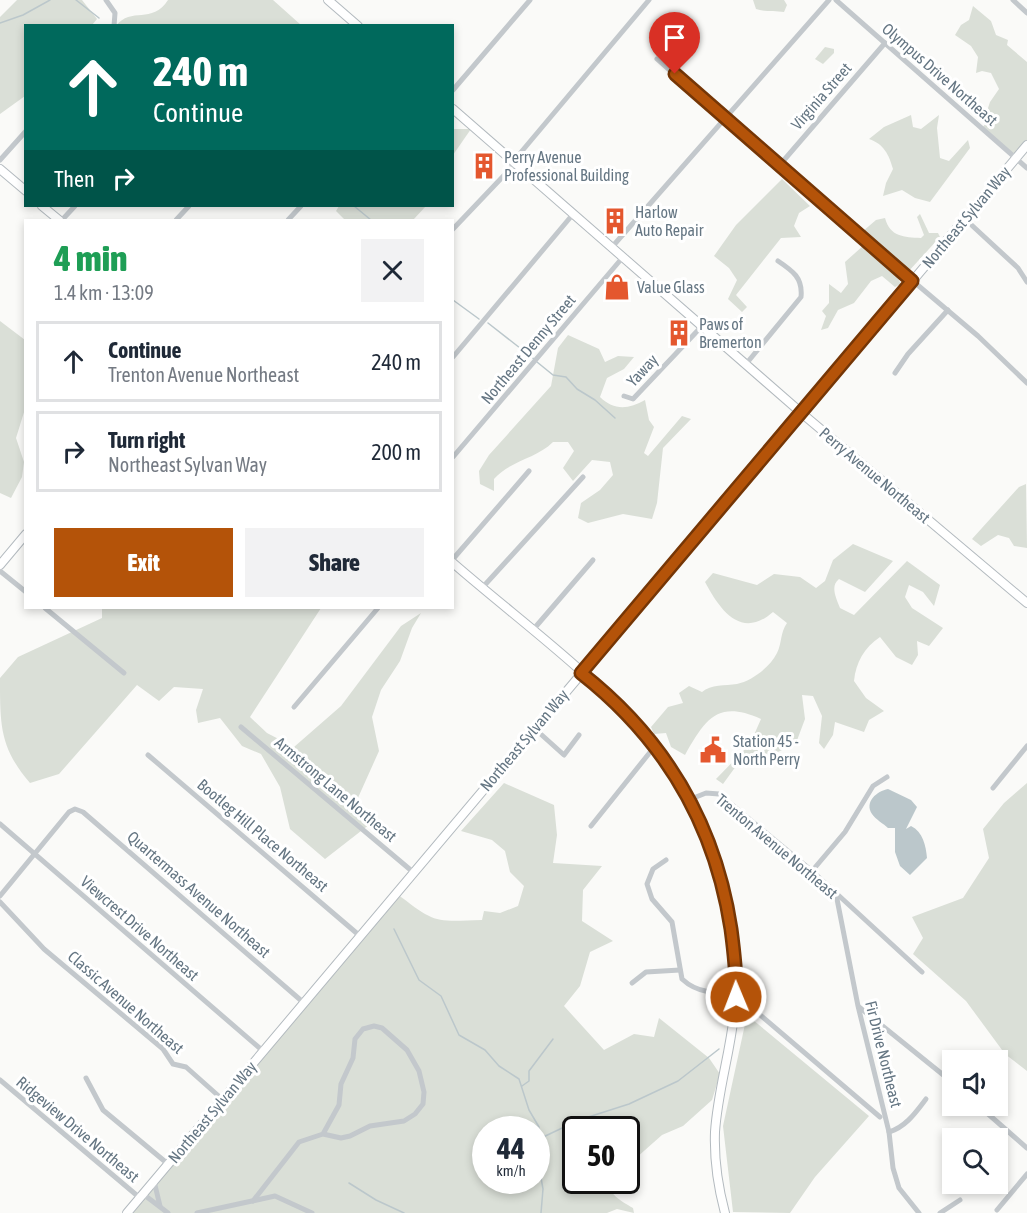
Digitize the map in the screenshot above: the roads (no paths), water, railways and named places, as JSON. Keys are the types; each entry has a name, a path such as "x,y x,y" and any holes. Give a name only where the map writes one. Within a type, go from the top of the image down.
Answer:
{"main road":[{"path":"328,0 356,24"},
{"name":"Perry Avenue Northeast","path":"454,110 746,364 1027,603"},
{"name":"Northeast Sylvan Way","path":"127,1213 1027,145"},
{"path":"0,169 24,190"},
{"path":"43,207 59,219"},
{"path":"0,565 24,536"},
{"name":"Trenton Avenue Northeast","path":"454,562 632,719 654,746 691,800"},
{"path":"691,800 707,837 723,888 734,953 736,1002 715,1140 717,1172 725,1213"}],"street":[{"path":"106,0 115,13 114,24"},
{"path":"454,89 530,0"},
{"path":"454,228 511,168 514,161 649,0"},
{"path":"612,247 830,0"},
{"name":"Olympus Drive Northeast","path":"836,0 1027,168"},
{"path":"1013,0 1027,13"},
{"name":"Virginia Street","path":"778,167 885,43"},
{"path":"657,59 778,167 948,310 1027,383"},
{"path":"0,160 24,133"},
{"path":"61,219 74,207"},
{"path":"177,219 188,207"},
{"path":"289,219 300,207"},
{"path":"454,356 574,213"},
{"path":"964,219 1018,268 1027,282"},
{"name":"Northeast Denny Street","path":"454,457 623,257"},
{"path":"746,364 801,297 802,285 796,274 778,261"},
{"path":"894,374 908,354 948,310"},
{"name":"Yaway","path":"624,396 633,399 702,326"},
{"path":"454,560 529,471"},
{"path":"482,588 583,477"},
{"path":"532,630 593,560"},
{"path":"0,571 24,590"},
{"path":"46,609 124,672"},
{"path":"294,706 377,609"},
{"name":"Armstrong Lane Northeast","path":"240,727 413,872"},
{"path":"534,728 564,755 579,735"},
{"path":"591,826 654,746"},
{"path":"993,788 1027,746"},
{"name":"Bootleg Hill Place Northeast","path":"148,755 360,936"},
{"path":"812,872 845,832 873,786 887,777"},
{"name":"Trenton Avenue Northeast","path":"691,800 706,792 719,794 812,872 922,972"},
{"name":"Quartermass Avenue Northeast","path":"33,853 69,812 75,809 83,812 304,1003"},
{"name":"Viewcrest Drive Northeast","path":"0,824 263,1051"},
{"path":"0,896 33,853"},
{"path":"666,860 653,869 647,884 652,899 670,918 682,979 701,991 736,992"},
{"name":"Fir Drive Northeast","path":"836,894 858,1006 889,1132 893,1168 899,1188 919,1213"},
{"name":"Classic Avenue Northeast","path":"0,903 46,951 163,1049 173,1064 186,1067 222,1099"},
{"path":"672,926 680,924"},
{"path":"632,983 646,972 680,970"},
{"path":"736,1002 759,1014 880,1117"},
{"path":"858,1006 942,1074"},
{"path":"253,1201 299,1142 323,1134 341,1138 370,1126 404,1121 415,1114 423,1104 424,1092 419,1071 407,1050 382,1028 374,1026 363,1029 355,1039 353,1058 341,1084 339,1105 323,1134"},
{"path":"86,1078 103,1110 168,1164"},
{"name":"Ridgeview Drive Northeast","path":"0,1080 141,1196 166,1212"},
{"path":"889,1132 898,1129 913,1117 926,1099"},
{"path":"990,1116 1027,1148"},
{"path":"997,1210 1027,1174"},
{"path":"154,1181 155,1194 166,1212"},
{"path":"197,1213 275,1196 312,1213"},
{"path":"940,1213 960,1200"}],"waterway":[{"path":"0,23 23,15 50,0"},
{"path":"76,0 99,18"},
{"path":"355,207 370,219"},
{"path":"454,301 479,319"},
{"path":"488,323 534,359"},
{"path":"537,362 553,375 566,377 577,389 595,400 615,418"},
{"path":"394,929 419,980 441,996 459,1035 485,1050 499,1066 519,1079 533,1116"},
{"path":"522,1086 529,1081 529,1071 553,1039"},
{"path":"550,1134 579,1120 629,1104 678,1081 719,1049"},
{"path":"349,1183 376,1200 404,1213"},
{"path":"541,1213 543,1194"}],"place":[{"name":"Perry Avenue Professional Building","path":"484,166"},
{"name":"Harlow Auto Repair","path":"615,221"},
{"name":"Value Glass","path":"617,287"},
{"name":"Paws of Bremerton","path":"679,333"},
{"name":"Station 45 - North Perry","path":"713,750"}]}
